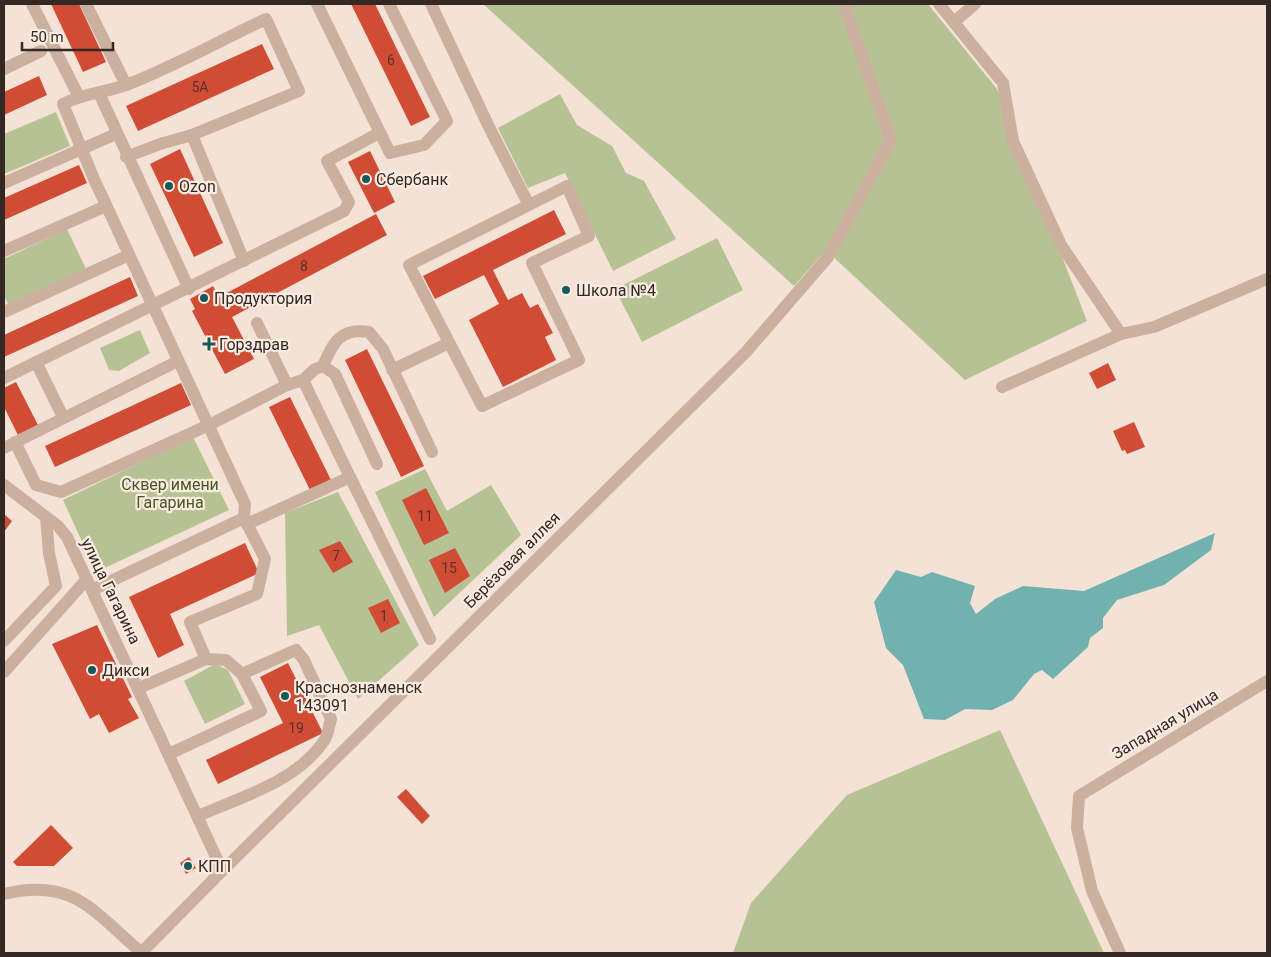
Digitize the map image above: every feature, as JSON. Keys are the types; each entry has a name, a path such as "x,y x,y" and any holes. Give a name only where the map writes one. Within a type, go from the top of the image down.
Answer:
{"street":[{"path":"32,4 78,95"},
{"path":"86,4 126,85"},
{"path":"317,4 390,153 424,146 447,121 389,4"},
{"path":"431,4 489,127 529,205"},
{"name":"Берёзовая аллея","path":"142,953 213,880 746,352 828,257 890,140 844,4"},
{"path":"939,4 1003,82 1013,142 1061,245 1121,334"},
{"path":"954,22 975,4"},
{"path":"126,157 160,144 192,135 299,91 266,19 126,85 99,93 78,95 63,104 106,206 245,504 246,521 265,559 257,594 190,622 206,659"},
{"path":"4,69 41,51"},
{"path":"99,93 126,157 188,289"},
{"path":"4,378 344,211 349,202 327,161 379,132"},
{"path":"4,183 116,134"},
{"path":"192,135 244,261"},
{"path":"567,186 589,236 532,263 579,360 482,406 409,265 529,205 567,186"},
{"path":"4,251 106,206"},
{"path":"4,312 129,255"},
{"path":"1002,387 1121,334 1154,327 1267,279"},
{"path":"257,323 287,385"},
{"path":"178,361 9,445 36,485 61,492 209,425 287,385 304,380 315,369 323,366 333,342 355,330 369,332 383,349 432,452"},
{"path":"392,370 449,343"},
{"path":"36,362 63,417"},
{"path":"323,366 335,374 376,464"},
{"path":"304,380 430,639"},
{"path":"4,672 89,585 350,476"},
{"name":"улица Гагарина","path":"4,485 58,526 67,537 140,688 217,859 218,870 213,880"},
{"path":"4,640 56,586 49,553 46,517"},
{"path":"198,816 284,778 308,760 325,740 331,719 304,660 296,650 242,674"},
{"path":"140,688 206,659 226,660 242,674 261,711 169,754"},
{"name":"Западная улица","path":"1120,953 1092,891 1077,828 1079,796 1267,681"},
{"path":"4,894 41,891 72,896 86,903 142,953"}],"green space":[{"path":"483,4 928,4 997,89 1087,321 965,380 826,250 794,286"},
{"path":"560,94 577,125 612,146 626,173 644,181 676,239 613,271 565,173 528,188 498,128"},
{"path":"56,112 70,146 4,174 4,134"},
{"path":"67,229 86,269 8,304 4,295 4,259"},
{"path":"717,238 743,290 642,342 615,289"},
{"path":"140,330 150,353 119,371 109,370 100,348"},
{"name":"Сквер имени Гагарина","path":"193,437 229,510 96,572 63,500"},
{"path":"425,469 447,511 491,485 521,535 434,617 375,492"},
{"path":"338,492 419,645 358,699 319,625 287,636 285,513"},
{"path":"215,664 228,670 245,704 205,724 184,681"},
{"path":"1000,730 1104,953 733,953 751,903 847,795"}],"water":[{"path":"1215,533 1211,550 1164,585 1117,600 1103,618 1103,628 1090,638 1088,647 1053,679 1042,670 1034,674 1013,700 992,710 965,709 945,720 924,719 903,665 886,648 874,602 896,570 921,577 932,572 975,586 970,603 976,614 995,599 1023,586 1084,591"}],"building":[{"path":"51,4 79,4 106,62 83,72"},
{"path":"351,4 375,4 430,117 411,126"},
{"path":"262,44 274,69 138,131 126,106"},
{"path":"39,76 47,95 4,115 4,92"},
{"path":"180,149 223,243 194,257 150,164"},
{"path":"370,151 395,202 374,213 348,162"},
{"path":"79,165 87,183 4,220 4,198"},
{"path":"554,210 566,234 493,270 508,300 522,293 530,308 538,304 553,333 545,337 556,360 503,387 469,320 499,304 484,275 435,299 423,276"},
{"path":"376,214 387,235 232,317 254,359 225,374 192,311 195,309 190,299 213,286 219,297"},
{"path":"130,277 138,296 4,357 4,335"},
{"path":"367,349 424,466 401,477 345,360"},
{"path":"1108,363 1116,380 1097,389 1089,373"},
{"path":"16,382 38,425 18,435 4,407 4,388"},
{"path":"181,383 191,405 55,467 45,446"},
{"path":"290,397 331,480 310,490 269,407"},
{"path":"1134,422 1145,447 1127,454 1125,450 1122,451 1113,431"},
{"path":"426,488 449,533 424,545 402,500"},
{"path":"4,514 12,521 4,532"},
{"path":"340,541 353,562 333,573 319,550"},
{"path":"245,543 259,573 170,614 184,645 158,658 129,597"},
{"path":"455,548 470,576 445,593 429,560"},
{"path":"388,599 400,623 381,633 368,608"},
{"name":"Дикси","path":"97,625 132,697 128,699 139,718 109,733 99,714 90,719 52,644"},
{"path":"288,663 323,733 218,784 206,760 283,723 260,677"},
{"path":"406,789 430,816 422,824 397,797"},
{"path":"51,825 73,848 54,866 17,866 13,862"},
{"name":"КПП","path":"189,857 196,868 186,874 180,863"}],"place":[{"name":"Сбербанк","path":"366,179"},
{"name":"Ozon","path":"169,186"},
{"name":"Школа №4","path":"566,290"},
{"name":"Продуктория","path":"204,298"},
{"name":"Горздрав","path":"209,344"},
{"name":"Дикси","path":"92,670"},
{"name":"Краснознаменск 143091","path":"285,696"},
{"name":"КПП","path":"188,866"}]}
